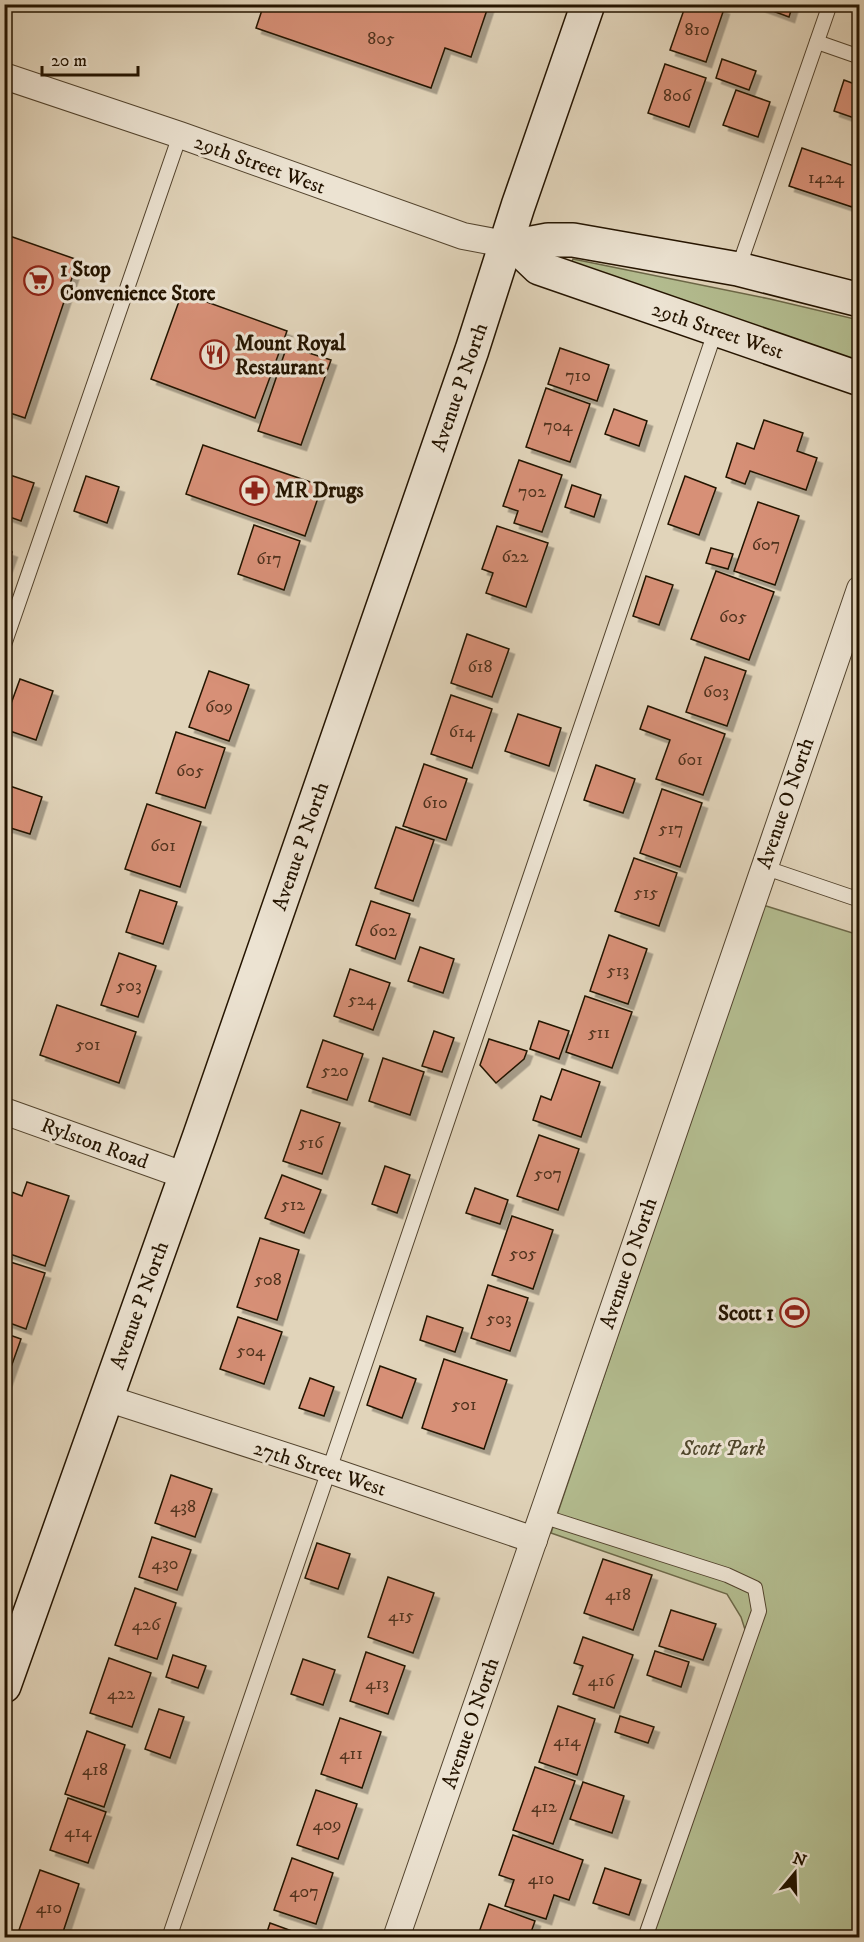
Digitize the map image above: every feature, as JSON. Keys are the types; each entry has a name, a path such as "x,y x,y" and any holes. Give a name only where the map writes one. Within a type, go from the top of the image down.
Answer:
{"main road":[{"name":"Avenue P North","path":"4,1686 186,1176 472,350 511,245 588,4"},
{"name":"29th Street West","path":"511,245 548,240 573,240 738,270 860,300"},
{"name":"29th Street West","path":"511,245 539,268 860,379"}],"street":[{"name":"29th Street West","path":"4,76 180,135 463,236 511,245"},
{"name":"Avenue O North","path":"396,1938 860,589"},
{"name":"Rylston Road","path":"4,1111 186,1176"},
{"name":"27th Street West","path":"106,1398 330,1470 538,1528"}],"lane":[{"path":"738,270 830,4"},
{"path":"817,42 860,57"},
{"path":"4,645 180,135"},
{"path":"169,1938 716,329"},
{"path":"763,867 860,900"},
{"path":"538,1528 728,1575 755,1588 759,1611 645,1938"}],"green space":[{"path":"573,259 770,299 859,320 859,365 570,266"},
{"name":"Scott Park","path":"763,905 859,935 859,1937 651,1937 748,1639 741,1617 727,1594 551,1533"}],"building":[{"path":"264,4 489,4 471,57 445,48 431,88 256,28"},
{"path":"686,4 711,4 724,9 706,62 670,50"},
{"path":"754,4 793,4 789,17"},
{"path":"722,59 756,71 749,90 716,78"},
{"path":"665,64 706,78 689,127 648,113"},
{"path":"844,80 860,86 860,120 834,111"},
{"path":"736,90 770,102 758,137 723,125"},
{"path":"802,148 860,168 860,185 852,207 789,186"},
{"path":"4,234 78,260 25,418 4,411"},
{"path":"182,293 287,331 255,418 151,379"},
{"path":"287,346 331,360 301,445 258,431"},
{"path":"560,348 609,365 597,401 548,384"},
{"path":"546,388 590,404 570,462 526,447"},
{"path":"614,409 647,421 639,446 605,434"},
{"path":"764,420 803,433 797,451 817,458 806,490 750,471 745,484 726,477 737,443 754,449"},
{"name":"MR Drugs","path":"203,445 322,486 305,536 186,494"},
{"path":"519,460 562,475 542,532 514,523 518,511 503,506"},
{"path":"4,473 34,483 21,521 4,515"},
{"path":"86,476 119,487 107,523 74,511"},
{"path":"685,476 716,488 699,535 668,524"},
{"path":"572,485 601,495 594,517 565,507"},
{"path":"758,502 799,516 775,585 734,571"},
{"path":"254,525 300,541 284,590 238,574"},
{"path":"497,526 548,543 526,607 486,593 493,573 482,569"},
{"path":"711,548 733,554 728,569 706,563"},
{"path":"4,549 12,552 4,574"},
{"path":"716,571 774,592 749,660 691,639"},
{"path":"646,576 673,585 659,625 633,616"},
{"path":"467,634 509,649 492,697 451,683"},
{"path":"705,657 746,671 727,726 686,712"},
{"path":"209,671 249,685 229,741 189,727"},
{"path":"20,679 53,691 36,740 4,729 4,723"},
{"path":"451,695 492,709 472,768 431,754"},
{"path":"648,706 725,734 703,795 656,779 670,740 640,729"},
{"path":"518,714 561,728 549,766 505,751"},
{"path":"176,732 225,748 205,808 156,793"},
{"path":"424,764 467,779 446,840 403,826"},
{"path":"596,765 635,779 623,813 584,800"},
{"path":"4,784 42,797 30,834 4,826"},
{"path":"662,789 702,803 680,867 640,853"},
{"path":"147,804 201,822 180,887 125,869"},
{"path":"396,827 434,840 413,901 375,888"},
{"path":"634,858 677,873 659,926 615,911"},
{"path":"140,890 177,902 163,944 126,932"},
{"path":"371,901 410,914 395,959 356,945"},
{"path":"609,935 647,949 628,1004 590,991"},
{"path":"420,947 454,959 443,993 408,981"},
{"path":"119,953 156,966 138,1017 101,1005"},
{"path":"350,969 390,983 373,1030 334,1016"},
{"path":"585,996 632,1012 612,1068 566,1052"},
{"path":"57,1005 136,1032 119,1083 40,1055"},
{"path":"539,1021 569,1031 559,1059 530,1049"},
{"path":"434,1031 454,1038 442,1072 422,1066"},
{"path":"489,1039 527,1051 524,1059 496,1083 480,1065"},
{"path":"323,1040 363,1054 347,1100 307,1087"},
{"path":"383,1058 424,1072 410,1115 369,1101"},
{"path":"562,1069 600,1082 581,1137 533,1120 541,1096 551,1100"},
{"path":"301,1110 340,1123 322,1174 283,1161"},
{"path":"539,1135 579,1149 558,1210 517,1196"},
{"path":"385,1166 410,1175 397,1213 372,1204"},
{"path":"282,1175 321,1190 304,1233 265,1218"},
{"path":"27,1182 69,1196 45,1266 4,1252 4,1189 22,1196"},
{"path":"475,1188 508,1200 500,1224 466,1213"},
{"path":"512,1216 553,1230 533,1289 492,1275"},
{"path":"260,1238 299,1250 277,1320 237,1307"},
{"path":"4,1260 45,1273 26,1329 4,1321"},
{"path":"488,1285 528,1298 510,1351 471,1338"},
{"path":"427,1316 463,1328 455,1352 420,1340"},
{"path":"238,1317 282,1332 264,1384 220,1369"},
{"path":"4,1333 21,1339 4,1387"},
{"path":"444,1359 507,1380 484,1449 422,1428"},
{"path":"380,1366 416,1379 402,1418 367,1405"},
{"path":"310,1378 334,1387 324,1416 299,1408"},
{"path":"171,1475 212,1489 195,1537 155,1523"},
{"path":"152,1537 191,1550 177,1590 139,1577"},
{"path":"317,1543 350,1554 338,1589 305,1578"},
{"path":"603,1559 652,1575 633,1630 584,1613"},
{"path":"388,1577 434,1593 413,1653 368,1637"},
{"path":"135,1588 176,1603 157,1659 115,1645"},
{"path":"671,1610 716,1624 703,1660 659,1646"},
{"path":"583,1637 633,1655 614,1708 573,1694 583,1666 574,1663"},
{"path":"655,1651 689,1662 681,1687 647,1675"},
{"path":"366,1652 405,1666 388,1714 350,1701"},
{"path":"173,1655 206,1666 198,1688 166,1677"},
{"path":"109,1658 151,1673 132,1727 90,1713"},
{"path":"303,1659 335,1670 323,1705 291,1694"},
{"path":"558,1706 595,1719 577,1775 539,1762"},
{"path":"159,1709 184,1717 170,1758 145,1749"},
{"path":"620,1716 654,1727 648,1743 615,1732"},
{"path":"340,1718 381,1732 362,1788 321,1774"},
{"path":"87,1731 125,1745 104,1807 65,1794"},
{"path":"535,1767 575,1781 553,1844 513,1830"},
{"path":"583,1782 624,1796 612,1833 570,1819"},
{"path":"316,1790 357,1804 338,1859 297,1845"},
{"path":"68,1798 106,1812 88,1863 50,1850"},
{"path":"513,1835 583,1860 569,1900 554,1895 546,1919 505,1906 514,1880 499,1875"},
{"path":"292,1858 333,1873 316,1924 274,1910"},
{"path":"605,1868 641,1880 629,1915 593,1903"},
{"path":"40,1870 79,1884 61,1938 40,1938 19,1930"},
{"path":"489,1904 535,1921 529,1938 477,1938"},
{"path":"270,1923 311,1938 265,1938"}],"place":[{"name":"1 Stop Convenience Store","path":"39,281"},
{"name":"Mount Royal Restaurant","path":"214,355"},
{"name":"MR Drugs","path":"254,490"},
{"name":"Scott 1","path":"795,1313"}]}
